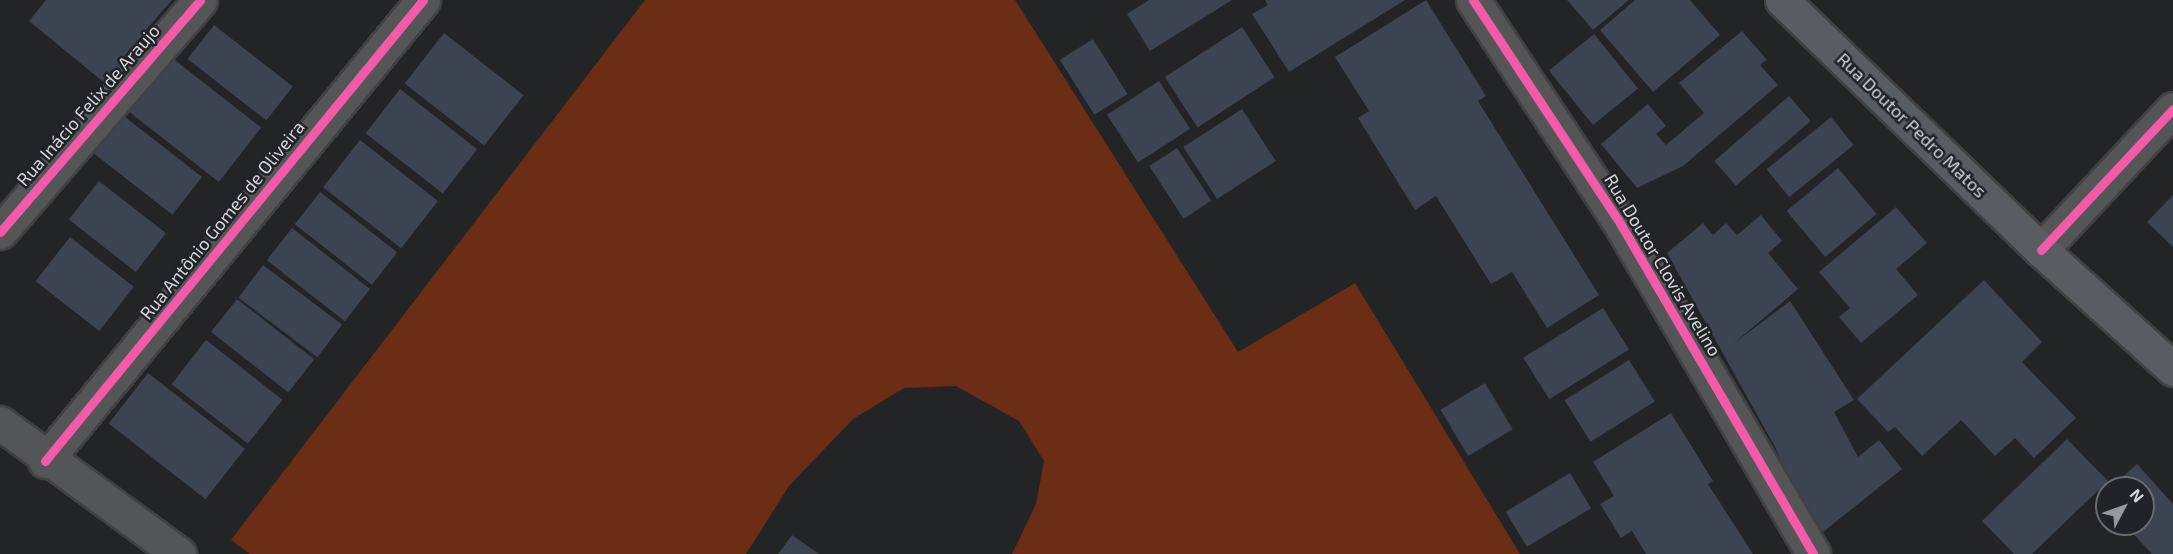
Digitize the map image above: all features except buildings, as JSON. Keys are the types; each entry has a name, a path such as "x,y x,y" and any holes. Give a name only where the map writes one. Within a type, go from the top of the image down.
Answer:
{"main road":[{"name":"Rua Doutor Pedro Matos","path":"1782,0 2041,250 2173,369"}],"street":[{"name":"Rua Inácio Felix de Araujo","path":"0,232 200,0"},
{"name":"Rua Antônio Gomes de Oliveira","path":"45,461 423,0"},
{"name":"Rua Doutor Clovis Avelino","path":"1473,0 1617,218 1813,554"},
{"path":"2041,250 2173,109"},
{"path":"0,423 45,461 179,554"}],"shaded area":[{"path":"645,0 1015,0 1238,352 1355,283 1520,554 1012,554 1036,504 1044,461 1019,421 956,386 904,388 853,419 789,486 746,554 250,554 231,540"}],"cycle path":[{"path":"0,232 200,0"},
{"path":"45,461 423,0"},
{"path":"1473,0 1617,218 1813,554"},
{"path":"2041,250 2173,109"}]}
